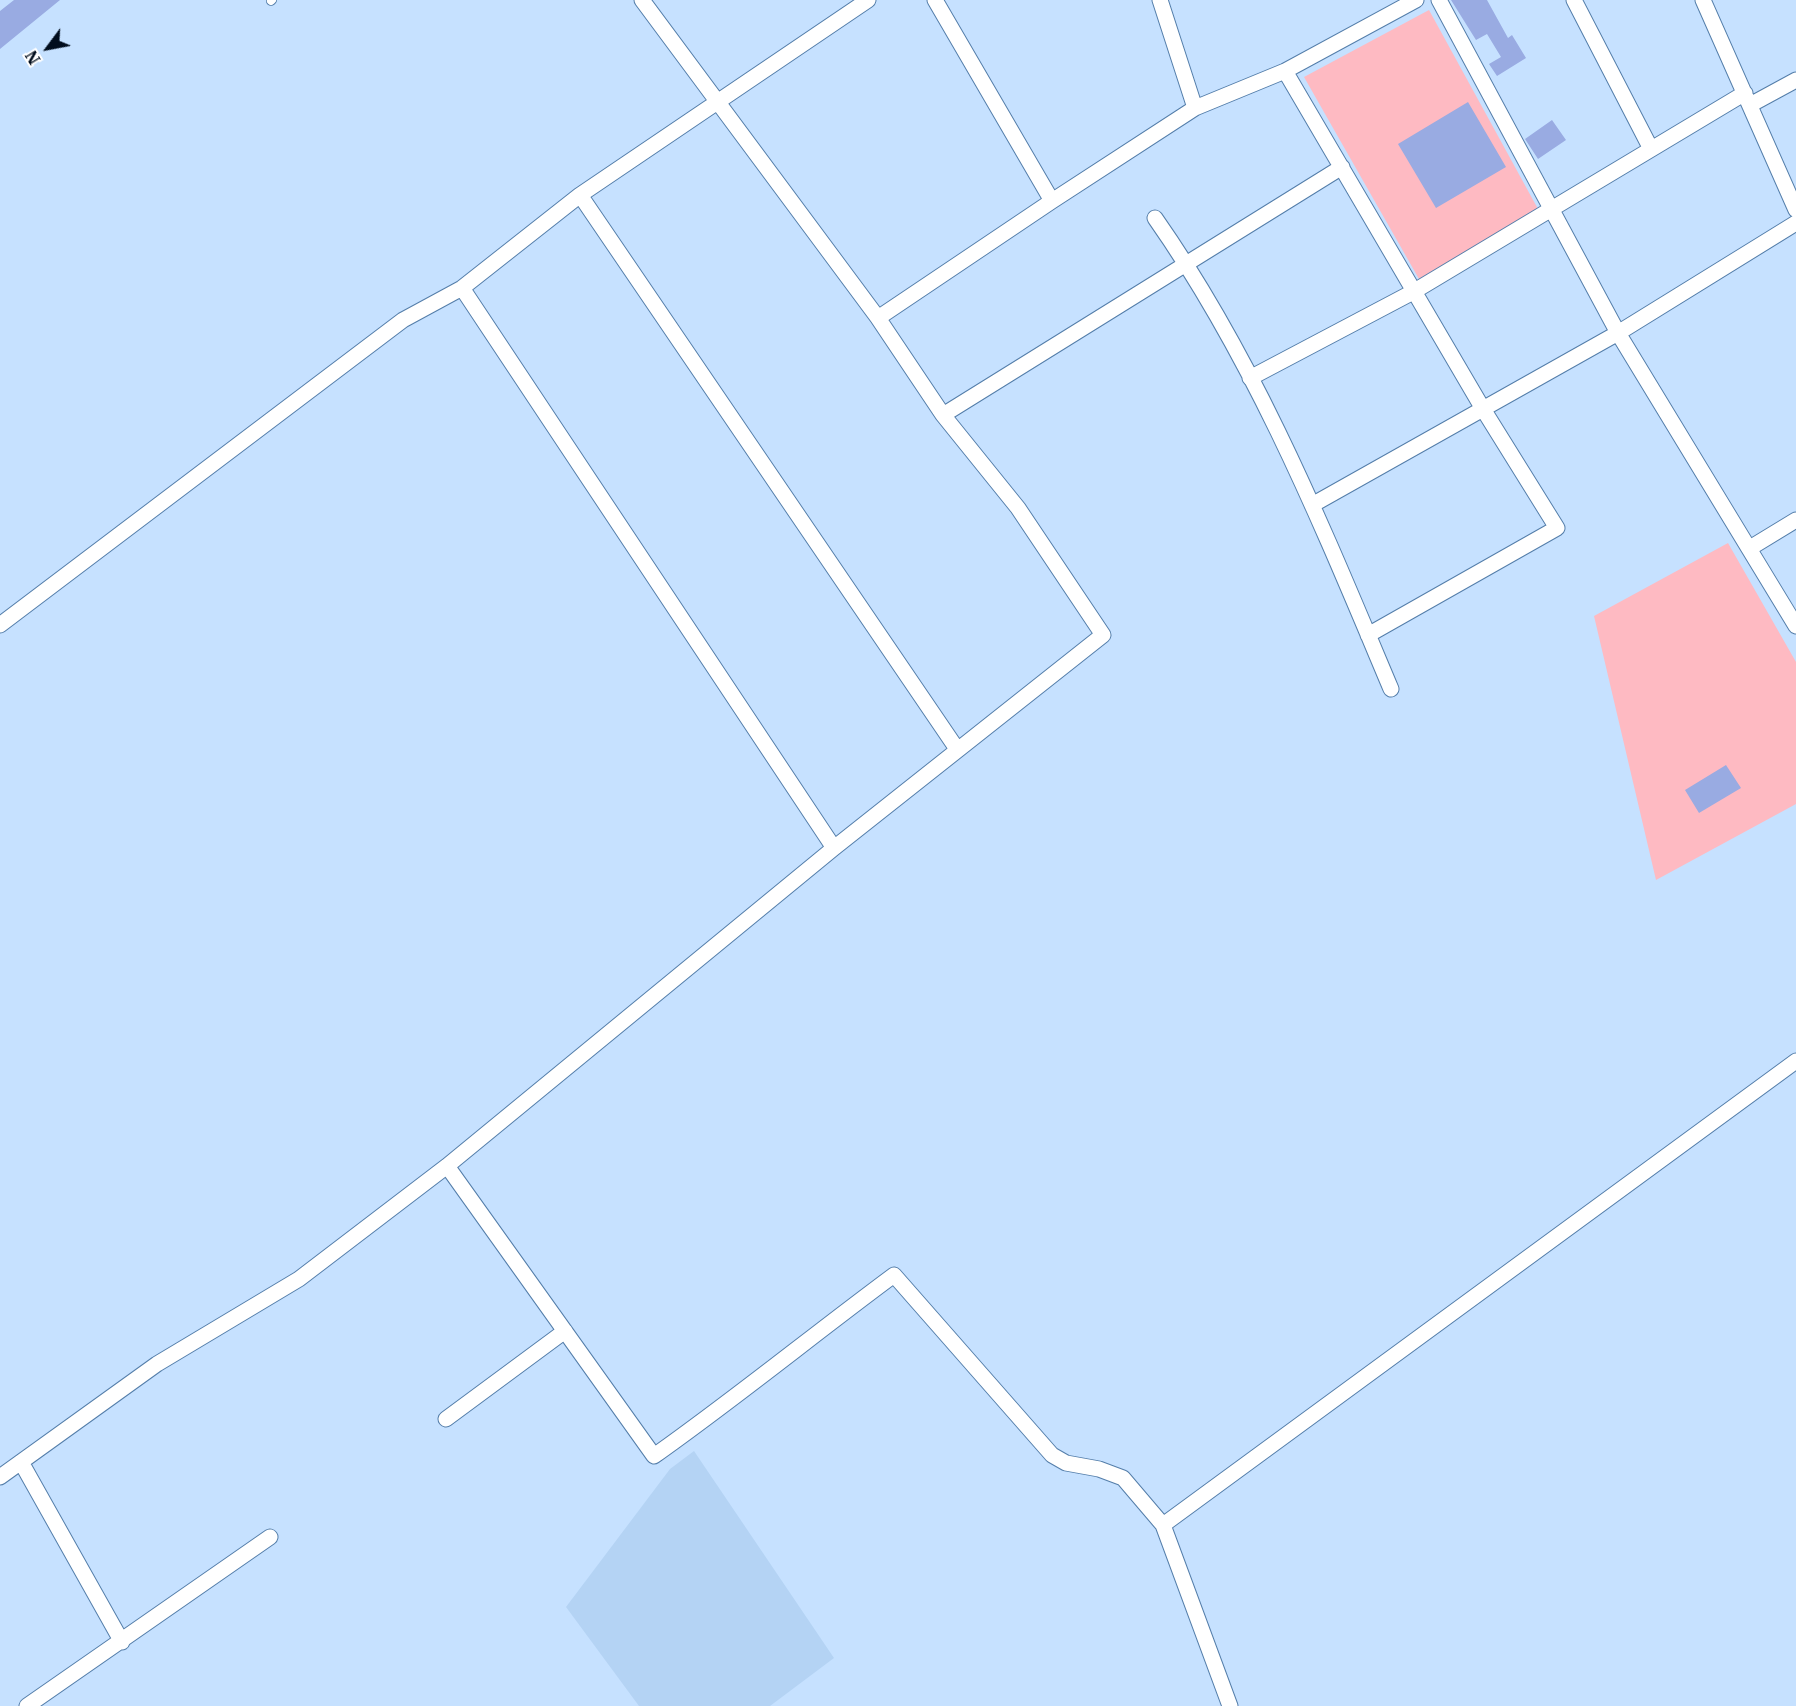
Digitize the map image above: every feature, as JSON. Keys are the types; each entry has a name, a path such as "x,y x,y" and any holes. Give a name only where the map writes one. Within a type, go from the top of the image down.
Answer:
{"street":[{"path":"0,1477 157,1364 299,1279 447,1166 834,848 1102,635 1018,508 943,415 878,318 642,0"},
{"path":"0,626 403,320 462,288 580,195 717,100 868,0"},
{"path":"935,0 1052,201"},
{"path":"1160,0 1195,108"},
{"path":"878,318 1195,108 1285,71 1416,0"},
{"path":"1439,0 1618,333 1796,626"},
{"path":"1574,0 1651,149"},
{"path":"1703,0 1796,210"},
{"path":"1285,71 1413,292 1557,528 1368,635"},
{"path":"1250,378 1413,292 1651,149 1747,99 1796,80"},
{"path":"943,415 1342,167"},
{"path":"580,195 957,749"},
{"path":"1155,218 1187,264 1250,378 1312,504 1391,689"},
{"path":"1312,504 1618,333 1796,223"},
{"path":"462,288 834,848"},
{"path":"1749,548 1796,520"},
{"path":"1163,1525 1796,1061"},
{"path":"447,1166 654,1456 721,1409 783,1358 894,1275 1052,1455 1066,1463 1100,1469 1123,1478 1163,1525 1230,1706"},
{"path":"447,1419 565,1331"},
{"path":"21,1462 123,1642"},
{"path":"27,1706 123,1642 270,1537"}],"shaded area":[{"path":"1429,10 1538,209 1419,279 1304,77"},
{"path":"1728,543 1796,662 1796,804 1656,880 1594,616"},
{"path":"694,1451 834,1658 770,1706 639,1706 566,1607 670,1469"}],"building":[{"path":"14,0 60,0 0,49 0,11"},
{"path":"1451,0 1487,0 1508,38 1512,35 1526,58 1497,76 1489,64 1501,57 1487,34 1476,40"},
{"path":"1468,102 1506,167 1436,208 1398,144"},
{"path":"1552,120 1566,140 1538,159 1525,139"},
{"path":"1726,765 1741,788 1699,813 1685,790"}]}
